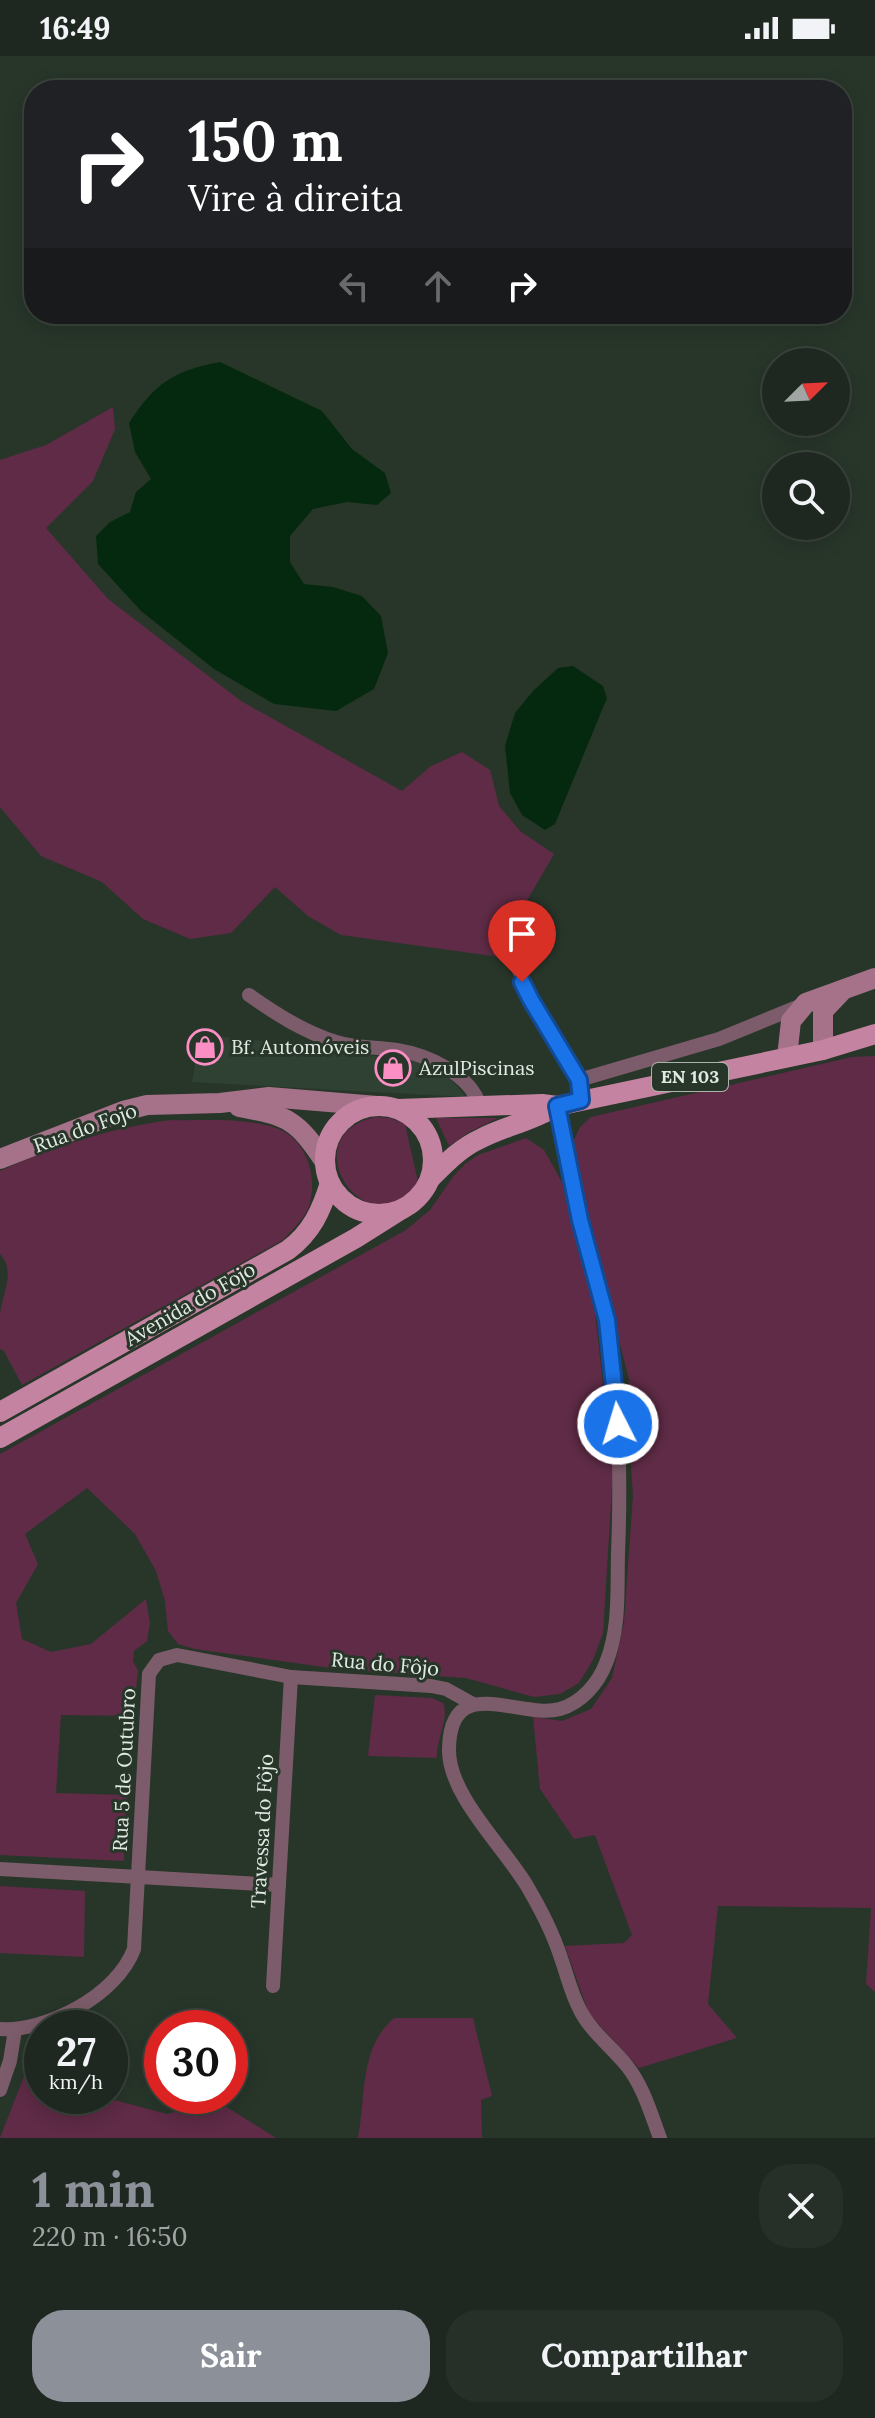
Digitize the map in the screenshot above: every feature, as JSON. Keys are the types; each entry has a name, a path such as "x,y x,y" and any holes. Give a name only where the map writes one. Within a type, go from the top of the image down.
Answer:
{"main road":[{"path":"787,1057 791,1021 806,1003 875,978"},
{"path":"823,1050 823,1011 847,986"},
{"name":"EN 103","path":"430,1179 474,1142 533,1119 580,1090 787,1057 875,1034"},
{"name":"EN 103","path":"823,1050 875,1047"},
{"name":"Rua do Fojo","path":"0,1159 123,1111 147,1105 220,1103 269,1097 377,1106"},
{"name":"Rua do Fojo","path":"220,1103 270,1113 291,1121 309,1138 325,1162"},
{"name":"EN 103","path":"377,1106 398,1109 557,1106"},
{"path":"325,1162 327,1145 345,1117 360,1109 377,1106"},
{"path":"398,1109 412,1117 424,1130 431,1145 433,1162 430,1179"},
{"name":"EN 103","path":"325,1162 330,1183"},
{"name":"Avenida do Fojo","path":"0,1438 402,1209 423,1191 430,1179"},
{"path":"330,1183 339,1197 369,1213 386,1214 402,1209"},
{"name":"Avenida do Fojo","path":"0,1412 288,1250 315,1223 330,1183"}],"street":[{"path":"517,965 531,1000 580,1090 806,1003"},
{"path":"249,995 301,1027 337,1043 402,1051 434,1062 466,1083 480,1106"},
{"path":"557,1106 580,1220 607,1320 621,1485 617,1615 607,1661 599,1678 585,1694 558,1710 538,1711 499,1704 473,1704 460,1713 449,1745 454,1775 472,1808 526,1884 560,1955 581,2012 637,2081 660,2138"},
{"name":"Rua 5 de Outubro","path":"138,1877 149,1674 153,1666 159,1660 177,1655 291,1677"},
{"name":"Rua do Fôjo","path":"291,1677 431,1686 446,1689 473,1704"},
{"name":"Travessa do Fôjo","path":"273,1986 291,1677"},
{"path":"0,1869 279,1885"},
{"path":"0,2090 10,2061 8,2030 42,2024 65,2014 89,2000 123,1971 134,1949 138,1877"}],"shaded area":[{"path":"220,362 322,411 352,449 385,473 391,493 377,505 347,502 313,509 290,536 290,562 304,584 333,587 362,596 381,616 388,653 374,689 336,711 274,704 214,669 141,611 98,564 96,536 110,522 130,512 136,492 151,479 135,452 129,423 157,388 167,381 190,370"},
{"path":"113,407 115,429 93,481 46,528 108,599 241,701 402,791 431,766 462,752 490,770 499,806 520,831 554,854 506,937 507,958 341,935 308,916 275,887 231,933 190,939 143,919 102,882 41,856 0,807 0,460 46,445"},
{"path":"573,666 603,686 607,698 555,824 545,830 522,815 510,793 505,746 515,713 533,691 558,668"},
{"path":"200,1035 277,1042 418,1062 443,1073 466,1097 192,1082"},
{"path":"875,1056 875,1992 866,1984 871,1908 718,1906 708,2004 737,2038 639,2068 589,2014 565,1946 624,1943 632,1935 595,1835 574,1839 540,1789 533,1717 562,1721 591,1709 612,1678 624,1622 633,1496 627,1407 629,1379 588,1222 574,1140 580,1127 591,1117 852,1057"},
{"path":"376,1117 405,1124 418,1182 399,1201 378,1205 360,1198 346,1184 338,1165 339,1145 351,1128"},
{"path":"436,1118 498,1118 449,1146"},
{"path":"171,1120 251,1122 287,1134 303,1151 308,1163 312,1187 307,1211 283,1240 22,1385 0,1349 0,1316 8,1276 0,1254 0,1171 83,1139"},
{"path":"526,1138 544,1150 563,1184 594,1304 613,1472 603,1633 593,1660 579,1683 560,1694 534,1697 466,1678 338,1669 178,1644 168,1631 165,1601 156,1571 135,1534 87,1488 25,1534 38,1564 16,1603 22,1639 51,1652 91,1644 146,1599 150,1623 147,1641 134,1651 133,1661 138,1671 133,1716 61,1715 56,1793 127,1795 124,1861 0,1855 0,1454 406,1230 430,1210 465,1164 478,1155"},
{"path":"375,1695 432,1698 443,1703 445,1715 437,1758 368,1756"},
{"path":"0,1886 85,1891 84,1957 0,1953"},
{"path":"394,2018 473,2018 492,2096 481,2100 482,2138 358,2138 369,2058 383,2030"},
{"path":"24,2076 24,2114 128,2114 128,2104 144,2108 144,2114 238,2114 276,2138 0,2138"}],"place":[{"name":"Bf. Automóveis","path":"205,1047"},
{"name":"AzulPiscinas","path":"393,1068"}],"route":[{"path":"522,982 579,1080 581,1100 557,1106 580,1220 607,1320 618,1424"}]}
